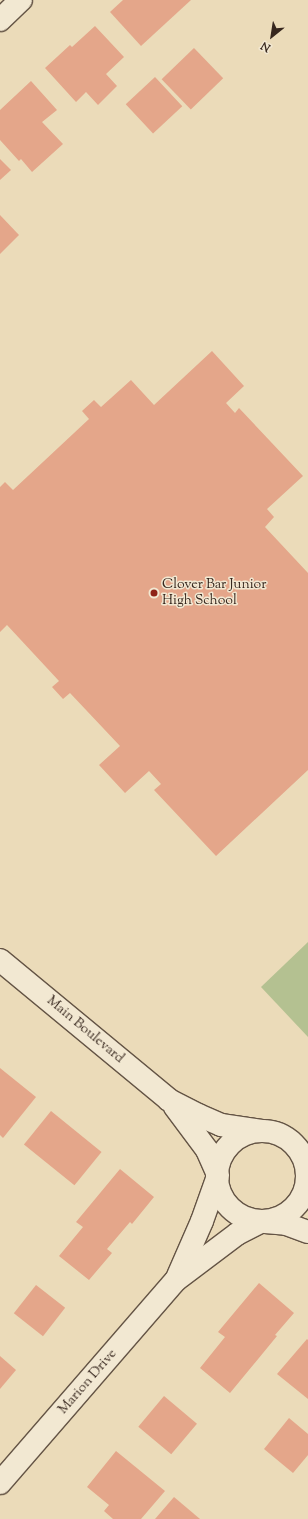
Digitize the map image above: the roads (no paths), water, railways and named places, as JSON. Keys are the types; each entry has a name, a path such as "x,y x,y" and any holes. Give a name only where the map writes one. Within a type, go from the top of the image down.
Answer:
{"street":[{"path":"0,20 21,0"},
{"name":"Main Boulevard","path":"0,960 170,1100 198,1116 221,1125 275,1133 287,1138 297,1148 304,1159 307,1171 307,1186 301,1199 292,1210 279,1218 263,1221"},
{"name":"Main Boulevard","path":"170,1100 207,1150 217,1174"},
{"name":"Main Boulevard","path":"262,1131 249,1133 237,1139 227,1148 220,1159 217,1174 218,1185 222,1197 230,1207 240,1215 251,1220 286,1224 308,1232"},
{"name":"Marion Drive","path":"176,1280 202,1221 217,1174"},
{"name":"Marion Drive","path":"0,1484 176,1280 237,1234 263,1221"}],"place":[{"name":"Clover Bar Junior High School","path":"154,593"}]}
